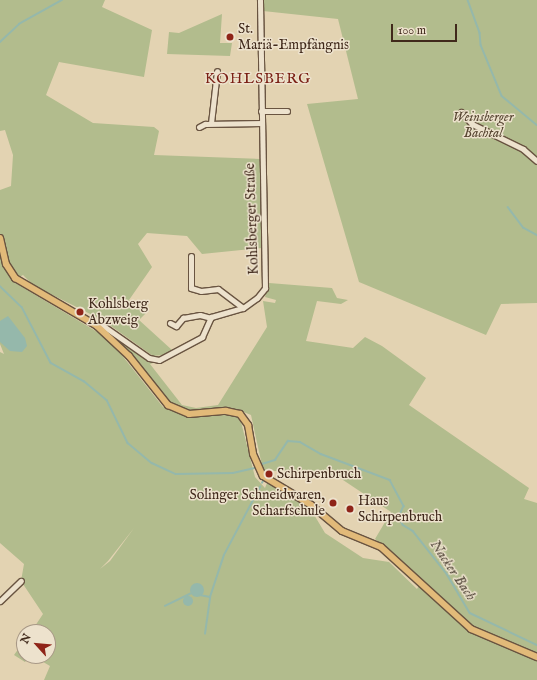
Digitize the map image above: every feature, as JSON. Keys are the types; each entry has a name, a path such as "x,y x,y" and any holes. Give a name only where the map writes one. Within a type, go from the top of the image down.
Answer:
{"main road":[{"path":"0,238 6,264 19,282 97,326 129,356 168,405 189,414 226,411 240,414 248,425 253,454 263,476 310,505 342,532 381,547 471,629 537,657"}],"street":[{"name":"Kohlsberger Straße","path":"211,318 243,308 257,298 266,282 261,111 262,16 260,0"},
{"path":"211,123 217,71"},
{"path":"261,111 287,111"},
{"path":"462,112 472,124 523,149 537,161"},
{"path":"199,127 211,123 262,123"},
{"path":"191,256 191,288 201,291 218,289 243,308"},
{"path":"97,326 102,325 157,361 202,337 211,318 200,315 183,318 176,326 170,323"},
{"path":"0,601 21,581"}],"green space":[{"path":"0,0 105,0 102,7 152,30 144,77 59,62 46,95 93,123 154,127 159,131 154,155 260,159 262,248 202,254 187,236 147,233 138,244 152,267 129,300 146,313 139,320 172,350 163,355 153,356 104,321 33,285 23,275 12,281 109,339 163,407 186,416 230,415 240,418 255,477 265,488 267,483 310,508 325,533 363,558 389,562 417,589 421,582 375,539 391,512 337,476 263,470 251,415 236,409 187,411 174,405 163,398 118,340 153,363 150,364 182,405 196,408 218,405 267,327 263,301 275,303 276,300 265,297 269,283 332,288 337,298 348,300 341,304 317,301 306,341 353,348 365,337 382,346 426,378 409,405 529,488 524,499 537,503 537,680 44,680 50,666 47,664 56,664 56,624 36,624 43,614 21,581 24,564 0,543 0,352 4,354 0,344 0,190 11,186 13,155 5,130 0,131","holes":["134,528 110,561 100,569 108,561"]},
{"name":"Weinsberger Bachtal","path":"262,0 537,0 537,303 501,304 486,335 359,282 307,104 358,99 338,19 263,11"},
{"path":"222,14 220,43 232,43 230,56 167,54 169,32 179,33"}],"shaded area":[{"path":"8,316 25,338 27,346 22,352 10,351 0,342 0,321"},
{"path":"197,583 202,585 204,590 202,595 197,597 192,595 190,590 192,585"},
{"path":"186,596 190,596 192,597 192,605 186,606 183,603 183,599"}],"waterway":[{"path":"0,42 19,24 62,0"},
{"path":"468,0 480,33 481,45 502,96 537,125"},
{"path":"508,207 524,228 537,235"},
{"name":"Nacker Bach","path":"0,286 22,307 51,363 84,381 107,400 128,443 152,463 176,474 233,473 254,468"},
{"name":"Nacker Bach","path":"262,464 275,460 288,441 300,442 321,454 390,480 404,506 399,517 403,525 413,531 447,574 470,613 537,645"},
{"path":"200,595 210,597 224,555 260,487"},
{"path":"165,606 190,594"},
{"path":"205,634 210,597"}],"place":[{"name":"St. Mariä-Empfängnis","path":"230,37"},
{"name":"Kohlsberg Abzweig","path":"80,312"},
{"name":"Schirpenbruch","path":"269,474"},
{"name":"Solinger Schneidwaren, Scharfschule","path":"333,503"},
{"name":"Haus Schirpenbruch","path":"350,509"}],"district":[{"name":"KOHLSBERG","path":"258,79"}]}
